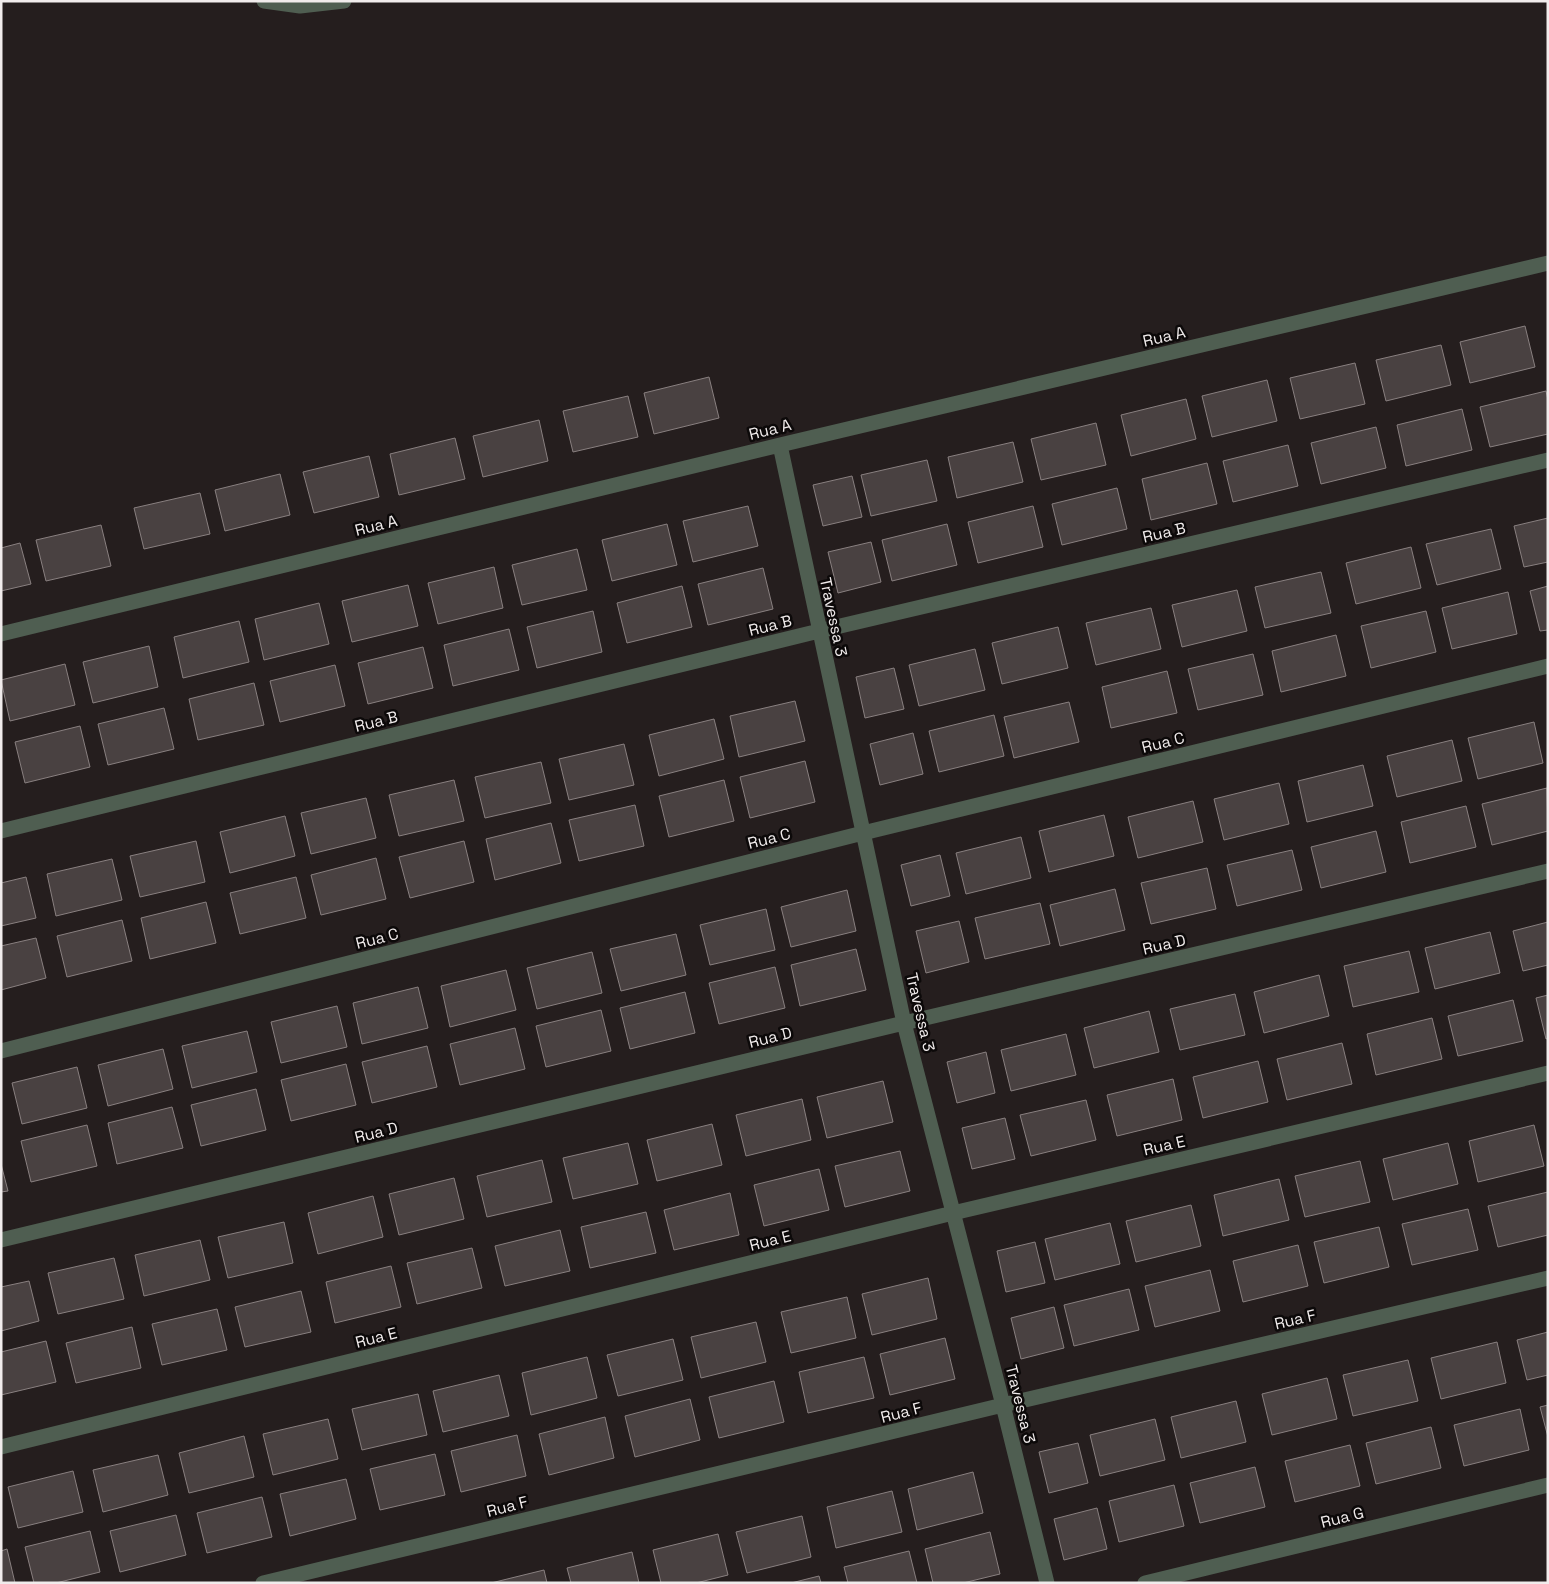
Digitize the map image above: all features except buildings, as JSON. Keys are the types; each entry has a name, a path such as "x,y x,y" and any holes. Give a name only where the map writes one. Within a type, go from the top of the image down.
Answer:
{"street":[{"path":"264,1 300,6 344,1"},
{"name":"Rua A","path":"1,634 780,445 1548,263"},
{"name":"Travessa 3","path":"780,445 904,1023 1047,1583"},
{"name":"Rua B","path":"1,831 819,631 1548,460"},
{"name":"Rua C","path":"1,1051 862,832 1548,666"},
{"name":"Rua D","path":"1,1240 904,1023 1548,871"},
{"name":"Rua E","path":"1,1447 953,1213 1548,1073"},
{"name":"Rua F","path":"263,1583 1003,1405 1548,1278"},
{"name":"Rua G","path":"1145,1583 1548,1485"}]}
